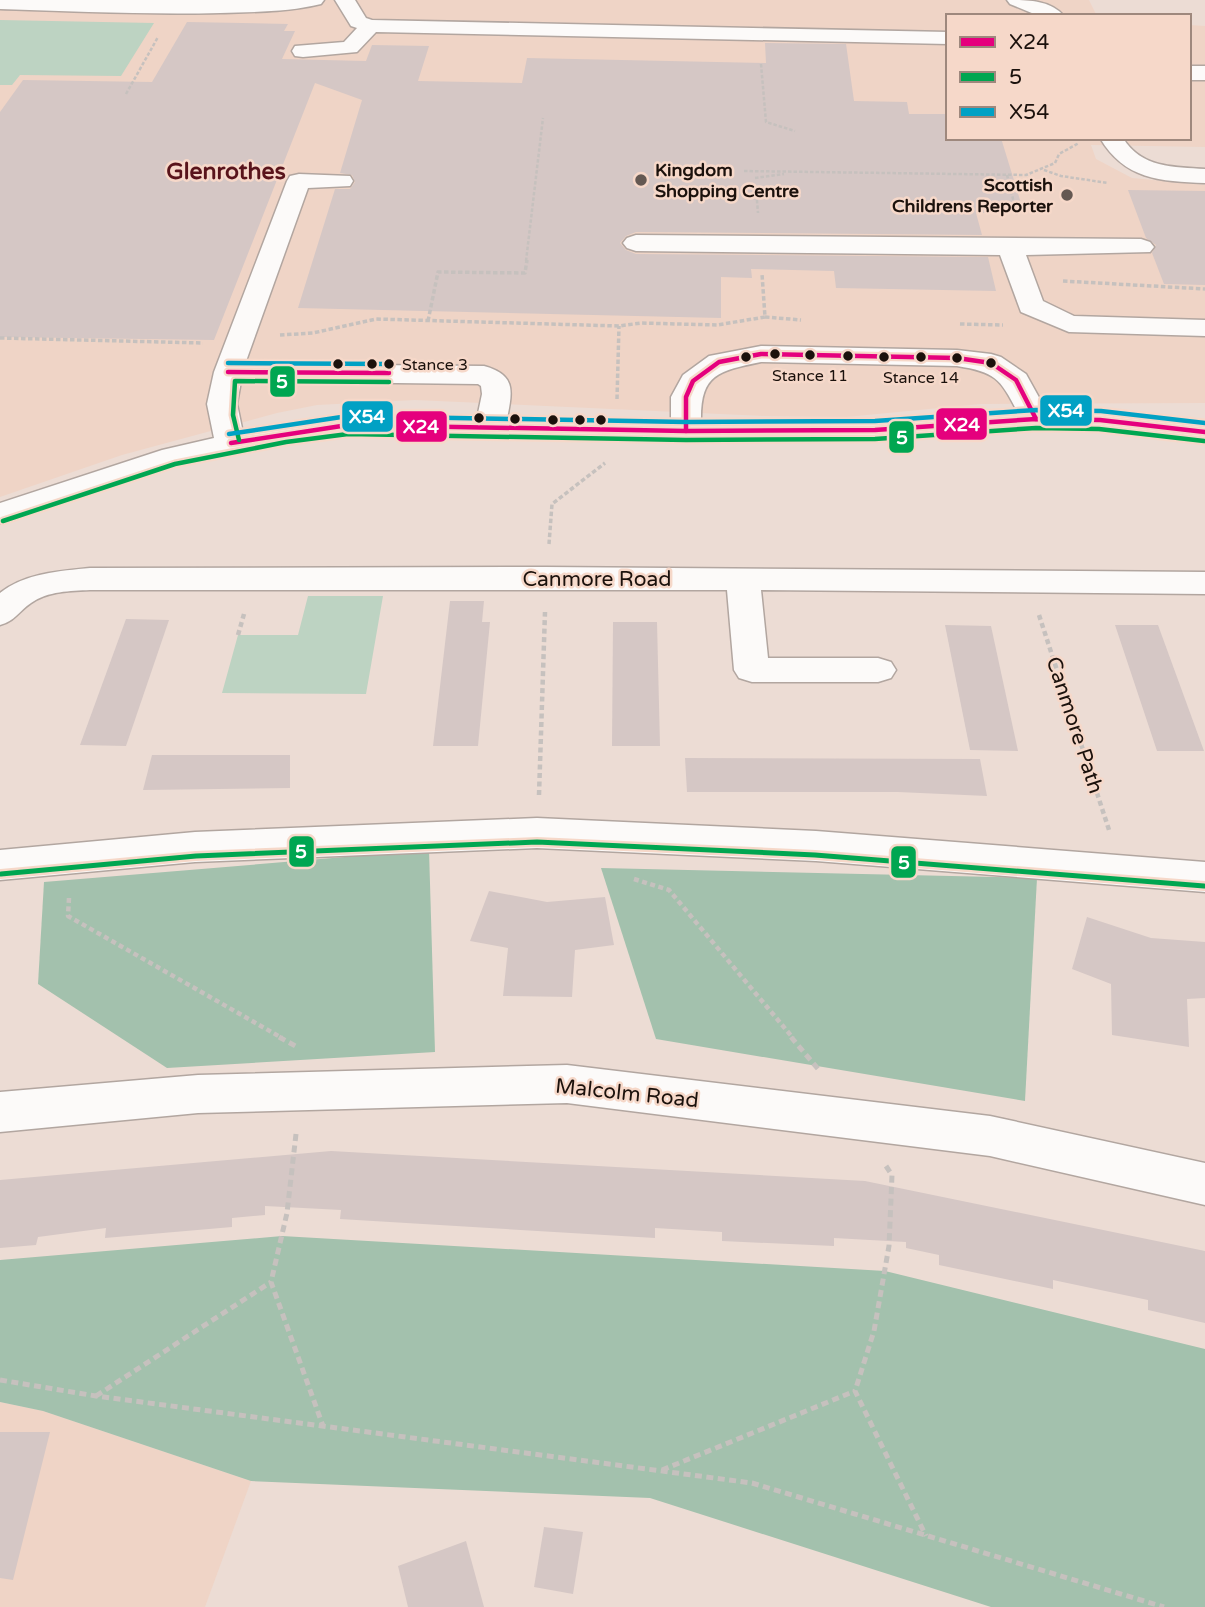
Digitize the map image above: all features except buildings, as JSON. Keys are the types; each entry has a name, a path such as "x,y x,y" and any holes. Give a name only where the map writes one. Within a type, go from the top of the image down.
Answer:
{"street":[{"path":"0,4 144,3 258,6 314,0"},
{"path":"345,0 358,22 372,26 946,38"},
{"path":"1017,0 1051,14"},
{"path":"303,51 350,48 372,26"},
{"path":"1112,140 1117,151 1126,159 1149,171 1205,176"},
{"path":"231,443 222,404 228,372 299,181 341,181"},
{"path":"636,243 1141,247"},
{"path":"1010,247 1031,306 1069,324 1205,328"},
{"path":"686,431 687,397 693,381 719,362 761,354 957,358 990,363 1016,380 1036,419"},
{"path":"228,372 484,375 495,382 497,394 490,427"},
{"path":"0,513 173,456 285,433 348,425 686,431 875,430 1036,419 1100,420 1205,432"},
{"name":"Canmore Road","path":"0,614 10,600 33,588 90,579 743,579 1205,583"},
{"path":"743,579 752,670 878,670"},
{"path":"0,865 195,847 537,833 816,846 1205,877"},
{"name":"Malcolm Road","path":"0,1111 198,1094 567,1084 990,1136 1205,1184"}],"path":[{"path":"752,34 762,64 766,122"},
{"path":"126,94 158,36"},
{"path":"428,321 438,272 525,273 544,118"},
{"path":"761,122 795,131"},
{"path":"744,171 1026,175 1055,163 1059,154 1071,146 1086,141 1112,140"},
{"path":"800,163 801,172"},
{"path":"755,178 801,172"},
{"path":"0,338 213,344 241,337 313,333 376,320 619,326 641,323 717,325 765,317 756,189"},
{"path":"615,429 619,326"},
{"name":"Canmore Path","path":"1027,581 1122,869"},
{"path":"72,858 68,916 299,1047 300,1091 287,1213 271,1282 323,1426"},
{"path":"889,1245 874,1331 855,1391 926,1536"},
{"path":"96,1396 271,1282"},
{"path":"0,1380 96,1396 752,1483 1164,1607"},
{"path":"660,1471 855,1391"}],"shaded area":[{"path":"0,0 1089,0 1096,14 946,14 946,140 1191,140 1191,25 1205,26 1205,147 1091,145 1096,159 1132,178 1205,185 1205,403 981,404 846,417 766,416 415,400 317,405 277,413 122,455 0,497"},
{"path":"0,1402 43,1411 251,1481 205,1607 0,1607"}],"green space":[{"path":"0,20 154,23 121,76 20,75 12,85 0,85"},
{"path":"308,596 383,596 366,694 222,693 238,635 298,635"},
{"path":"429,850 435,1052 167,1068 38,984 44,882"},
{"path":"601,868 1037,878 1025,1101 656,1039"},
{"path":"282,1236 885,1271 1205,1349 1205,1607 991,1607 650,1498 251,1481 43,1411 0,1402 0,1260"}],"transit line":[{"name":"X24","path":"686,431 686,397 693,381 719,362 761,354 957,358 991,363 1016,380 1036,419"},
{"name":"X54","path":"228,363 389,364"},
{"name":"X24","path":"228,372 389,373"},
{"name":"5","path":"239,440 233,415 235,381 389,382"},
{"name":"X54","path":"229,434 348,416 686,422 875,421 1036,410 1101,411 1205,423"},
{"name":"X24","path":"231,443 348,425 686,431 875,430 1036,419 1100,420 1205,432"},
{"name":"5","path":"3,521 175,464 286,442 348,434 686,440 875,439 1036,428 1099,429 1204,441"},
{"name":"5","path":"1,874 196,856 537,842 815,855 1204,886"}],"place":[{"name":"Kingdom Shopping Centre","path":"641,180"},
{"name":"Scottish Childrens Reporter","path":"1067,195"},
{"name":"Stance 11","path":"810,355"},
{"name":"Stance 14","path":"921,357"},
{"name":"Stance 3","path":"389,364"}],"district":[{"name":"Glenrothes","path":"226,171"}]}
